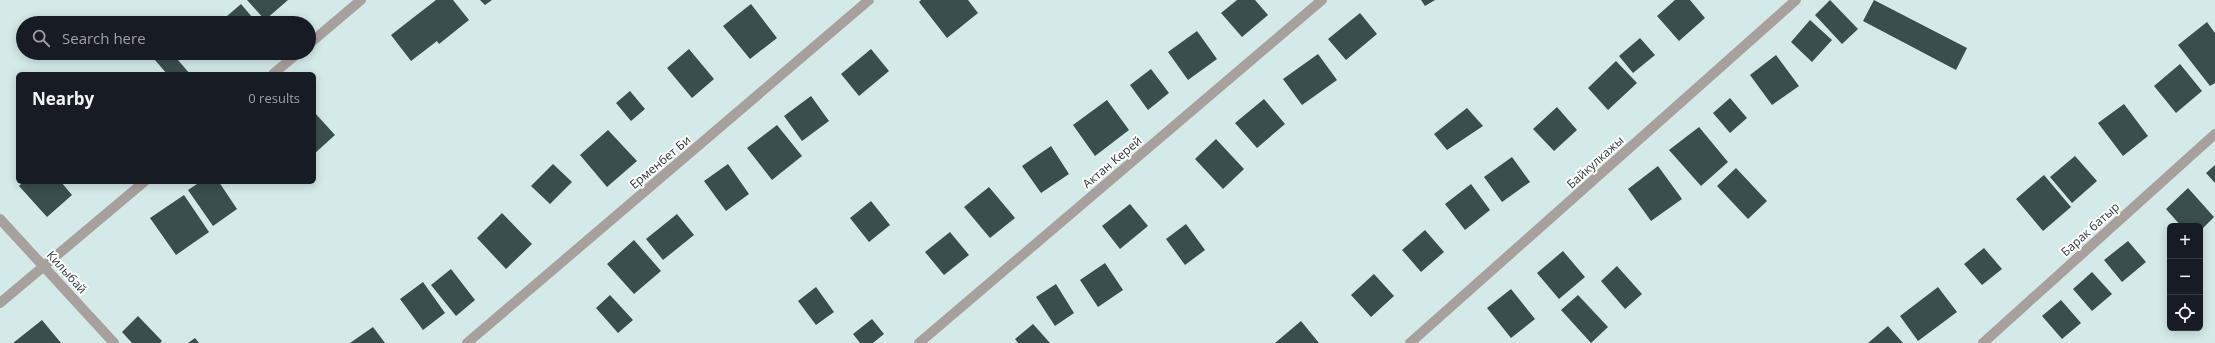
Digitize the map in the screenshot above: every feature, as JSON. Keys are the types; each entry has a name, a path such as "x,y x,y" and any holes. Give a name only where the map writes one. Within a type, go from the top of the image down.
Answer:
{"street":[{"path":"316,38 361,0"},
{"name":"Ерменбет Би","path":"467,343 869,0"},
{"name":"Актан Керей","path":"919,343 1322,0"},
{"name":"Байкулкажы","path":"1410,343 1796,0"},
{"path":"275,72 290,60"},
{"name":"Барак батыр","path":"1983,343 2215,134"},
{"path":"0,303 142,184"},
{"name":"Килыбай","path":"0,219 44,265 114,343"}],"building":[{"path":"247,0 288,0 270,16 261,16"},
{"path":"436,0 453,0 469,20 439,44 437,41 411,61 391,35"},
{"path":"480,0 492,0 485,5"},
{"path":"921,0 968,0 978,13 947,38 919,2"},
{"path":"1237,0 1255,0 1268,15 1242,37 1221,13"},
{"path":"1421,0 1435,0 1425,6"},
{"path":"1675,0 1690,0 1705,18 1679,41 1657,16"},
{"path":"1830,0 1858,29 1842,44 1815,15"},
{"path":"1874,0 1967,48 1956,70 1863,21"},
{"path":"241,4 251,16 227,16"},
{"path":"751,4 777,38 750,59 723,26"},
{"path":"1360,13 1377,34 1346,60 1328,39"},
{"path":"1810,20 1832,40 1812,62 1791,42"},
{"path":"2207,22 2215,33 2215,83 2210,86 2178,45"},
{"path":"1197,31 1217,59 1188,80 1168,52"},
{"path":"1640,38 1655,55 1633,73 1619,56"},
{"path":"689,49 714,79 692,98 667,68"},
{"path":"871,49 889,71 859,96 841,74"},
{"path":"1318,54 1337,80 1302,105 1283,79"},
{"path":"1776,55 1799,86 1772,105 1750,75"},
{"path":"155,60 178,60 188,72 165,72"},
{"path":"1616,61 1637,83 1608,110 1588,88"},
{"path":"2180,64 2202,91 2176,113 2154,86"},
{"path":"1151,69 1169,93 1148,110 1130,85"},
{"path":"630,91 645,109 631,121 616,103"},
{"path":"811,96 829,121 802,141 784,116"},
{"path":"1730,98 1747,118 1730,133 1713,113"},
{"path":"1264,99 1285,124 1257,148 1235,123"},
{"path":"1107,100 1129,130 1095,156 1073,125"},
{"path":"2124,104 2148,136 2123,156 2098,123"},
{"path":"1557,107 1577,130 1554,151 1533,129"},
{"path":"1467,108 1483,126 1447,150 1434,134"},
{"path":"316,114 335,135 316,152"},
{"path":"777,125 802,156 772,180 747,148"},
{"path":"1699,127 1728,162 1701,186 1669,150"},
{"path":"608,130 637,161 607,187 580,155"},
{"path":"1216,139 1244,169 1223,189 1195,159"},
{"path":"1051,146 1069,174 1041,193 1022,166"},
{"path":"2075,156 2097,181 2072,203 2050,177"},
{"path":"1512,157 1530,182 1502,202 1484,177"},
{"path":"553,164 572,182 550,204 531,186"},
{"path":"728,164 749,194 726,211 704,181"},
{"path":"2215,165 2215,183 2206,173"},
{"path":"1658,166 1682,199 1651,221 1628,189"},
{"path":"1736,168 1767,201 1748,219 1717,186"},
{"path":"2044,175 2071,207 2043,231 2016,199"},
{"path":"21,184 63,184 72,195 47,217 19,186"},
{"path":"197,184 220,184 237,209 213,226 188,190"},
{"path":"1471,184 1490,210 1465,230 1445,204"},
{"path":"989,187 1015,218 990,238 964,207"},
{"path":"2188,188 2214,217 2203,228 2203,223 2178,223 2166,209"},
{"path":"184,195 209,232 176,255 150,218"},
{"path":"871,201 890,225 869,242 850,218"},
{"path":"1130,204 1148,226 1120,249 1102,226"},
{"path":"502,213 532,244 506,269 477,238"},
{"path":"677,214 694,235 663,260 646,239"},
{"path":"1186,224 1205,250 1185,265 1166,239"},
{"path":"1425,230 1444,252 1421,272 1402,250"},
{"path":"950,232 969,255 944,275 925,252"},
{"path":"634,240 661,271 634,294 607,264"},
{"path":"2128,241 2146,262 2122,282 2104,260"},
{"path":"1984,248 2002,269 1982,285 1964,264"},
{"path":"1563,251 1585,277 1559,299 1537,273"},
{"path":"1105,263 1123,290 1098,307 1080,280"},
{"path":"1617,266 1642,294 1625,309 1601,281"},
{"path":"451,269 475,300 456,316 431,285"},
{"path":"2092,272 2112,294 2092,311 2073,289"},
{"path":"1374,274 1394,296 1371,317 1351,295"},
{"path":"423,282 445,313 423,330 400,299"},
{"path":"1056,284 1074,313 1055,326 1036,297"},
{"path":"816,287 834,312 816,325 798,301"},
{"path":"1938,287 1957,312 1918,341 1900,316"},
{"path":"1511,289 1535,319 1511,338 1487,308"},
{"path":"610,295 633,320 618,333 596,308"},
{"path":"1578,295 1608,327 1591,343 1561,310"},
{"path":"2061,300 2081,323 2062,339 2042,316"},
{"path":"138,316 162,341 160,343 132,343 122,332"},
{"path":"872,319 884,334 873,343 860,343 853,334"},
{"path":"42,320 61,343 13,343"},
{"path":"1301,321 1319,343 1275,343"},
{"path":"1033,324 1050,343 1018,343 1015,339"},
{"path":"1888,326 1903,343 1868,343"},
{"path":"373,327 385,343 350,343"},
{"path":"195,338 199,343 188,343"}]}
